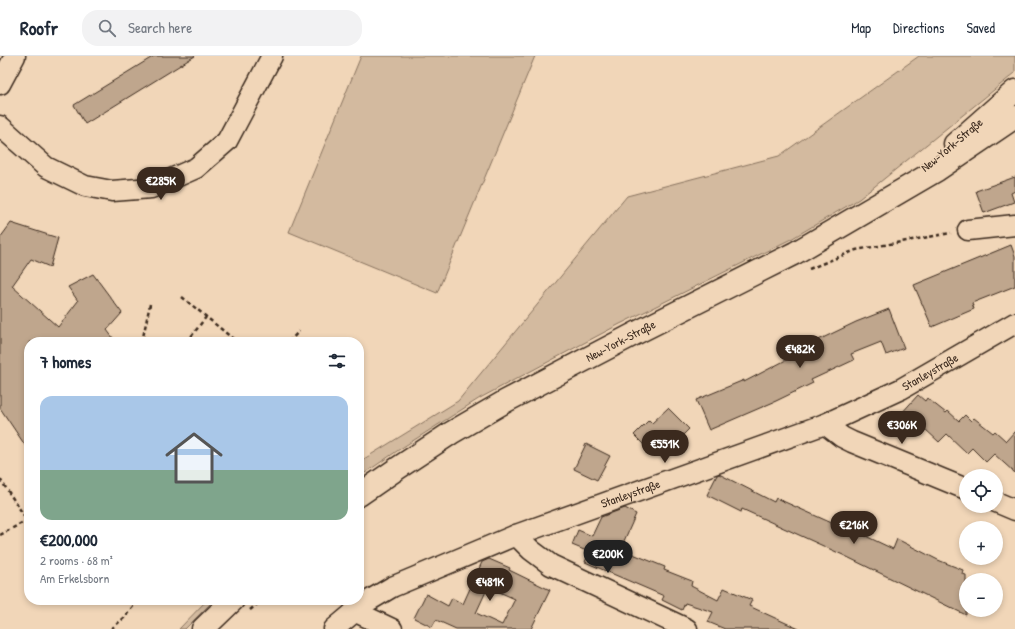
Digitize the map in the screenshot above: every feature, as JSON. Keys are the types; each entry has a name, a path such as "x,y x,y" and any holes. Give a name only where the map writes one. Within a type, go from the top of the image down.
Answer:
{"main road":[{"name":"New-York-Straße","path":"888,198 972,130 1015,91"},
{"name":"New-York-Straße","path":"364,492 451,433 506,400 795,253 839,229 888,198 937,170 985,139 1015,117"},
{"path":"203,629 228,605"}],"street":[{"path":"0,84 15,56"},
{"path":"0,126 46,167 85,186 112,191 151,188 196,168 227,141 272,56"},
{"path":"968,230 1015,226"},
{"name":"Stanleystraße","path":"364,604 392,587 516,535 824,424 901,389 1015,323"},
{"path":"824,424 842,437 852,442 959,486"},
{"path":"1003,505 1015,510"},
{"path":"516,535 531,550 551,565 687,629"},
{"name":"Stanleystraße","path":"334,629 362,605"},
{"path":"354,611 392,629"}],"path":[{"path":"806,270 856,250 968,230"},
{"path":"182,297 230,337"},
{"path":"143,337 150,304"},
{"path":"191,337 206,317"},
{"path":"293,337 298,330"},
{"path":"0,479 24,513"},
{"path":"0,535 24,521"},
{"path":"111,629 124,618 134,605"}],"shaded area":[{"path":"361,56 535,56 437,293 289,232"},
{"path":"919,56 1015,56 1015,73 859,199 791,239 618,325 480,398 364,474 364,459 458,401 627,196 779,156"},
{"path":"202,605 209,605 185,629 179,629"}],"building":[{"path":"154,56 195,56 85,124 74,105"},
{"path":"1015,177 1015,191 1011,193 1014,202 984,213 976,191"},
{"path":"11,223 58,238 50,267 31,259 12,286 58,327 78,301 68,287 93,274 122,313 107,330 112,337 24,337 24,444 0,408 0,238"},
{"path":"1011,245 1015,256 1015,286 972,303 974,309 932,327 914,285"},
{"path":"889,309 904,348 886,355 881,342 851,354 854,360 811,380 813,383 709,430 696,400 744,380 744,382 807,349 806,346 856,322"},
{"path":"918,395 925,401 927,398 946,413 948,411 959,421 965,415 971,421 974,418 993,433 995,431 1006,441 1015,431 1015,473 994,454 986,462 972,448 967,453 947,434 939,442 925,429 920,434 900,415"},
{"path":"668,408 689,429 673,445 670,441 655,456 634,435 649,420 652,423"},
{"path":"586,444 610,456 597,480 574,469"},
{"path":"719,474 774,502 776,498 854,533 855,531 893,549 897,539 938,560 963,570 962,573 959,573 959,612 843,555 742,509 741,512 707,495 717,475"},
{"path":"625,508 636,514 624,541 628,552 665,567 664,570 692,581 691,586 718,600 724,588 752,600 749,606 799,629 725,629 708,622 713,612 685,603 682,610 662,600 664,596 585,562 589,552 572,545 578,530 592,536 601,517"},
{"path":"489,559 510,568 509,570 550,590 531,629 456,629 436,620 432,627 414,618 426,594 448,606 452,598 463,604 482,562","holes":["488,587 515,599 502,625 476,613"]}]}
